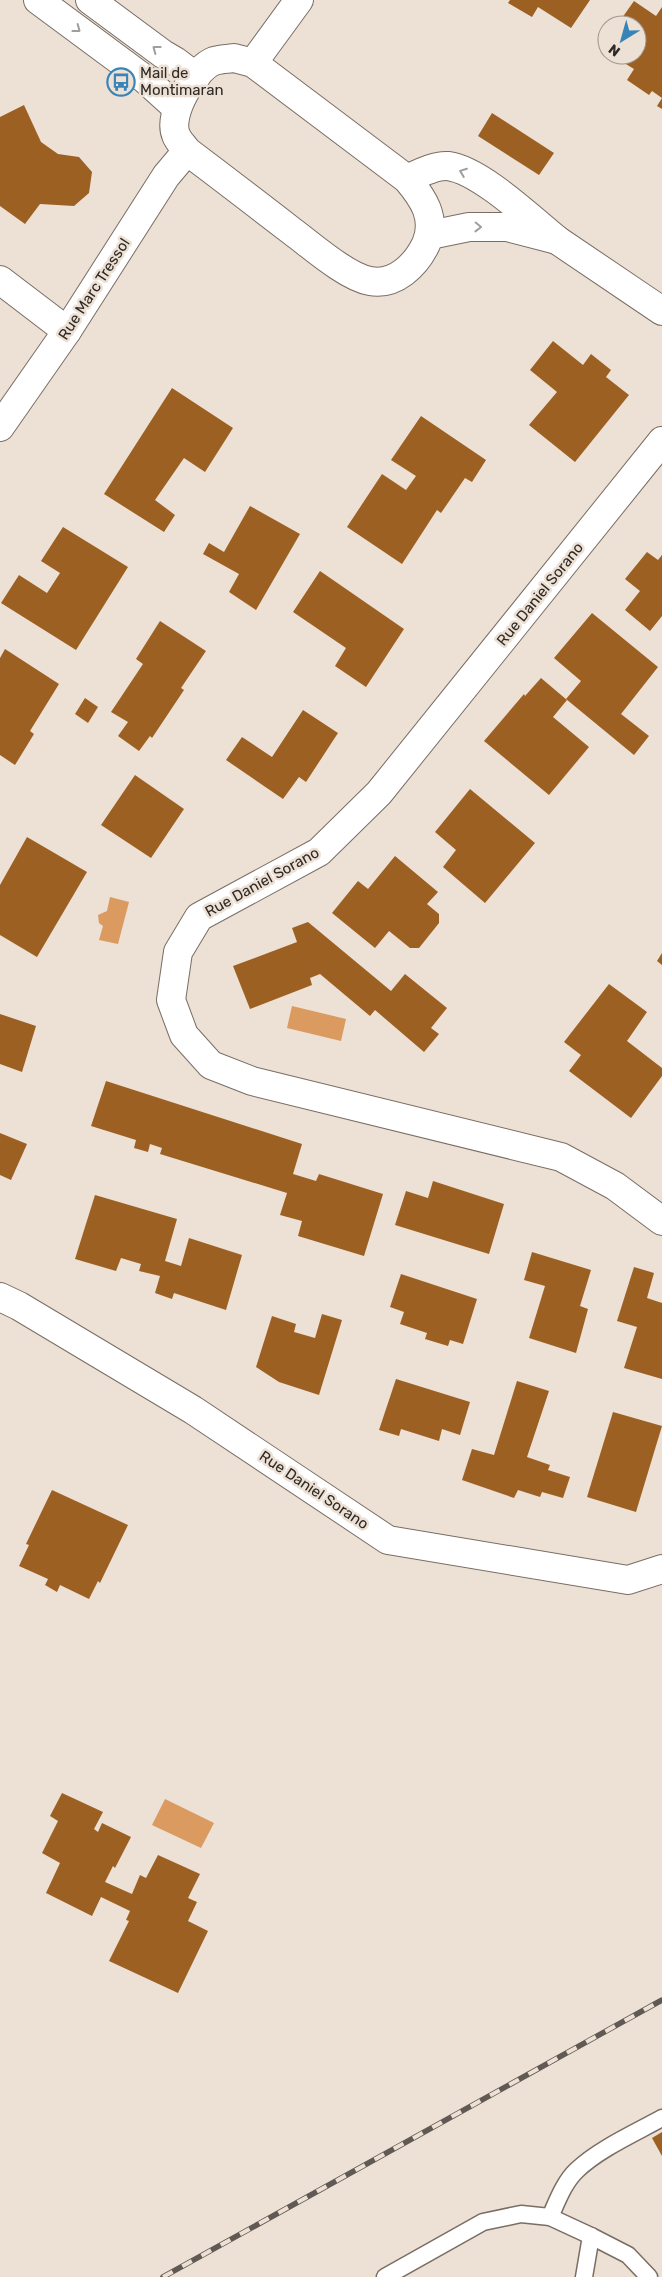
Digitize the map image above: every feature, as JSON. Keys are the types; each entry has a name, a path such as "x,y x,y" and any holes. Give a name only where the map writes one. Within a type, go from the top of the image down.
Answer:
{"street":[{"path":"38,0 146,80 177,108"},
{"path":"90,0 162,54 196,76"},
{"path":"253,64 299,0"},
{"path":"234,58 253,64 407,179 421,196 428,209 430,235 421,254 410,267 394,279 370,281 338,266 187,151 176,136 173,119 185,92 196,76 214,61 234,58"},
{"name":"Rue Marc Tressol","path":"0,427 67,331 166,176 187,151"},
{"path":"407,179 447,166 468,173 504,196 557,240 662,311"},
{"path":"430,235 469,227 506,227 557,240"},
{"path":"0,280 67,331"},
{"name":"Rue Daniel Sorano","path":"662,441 379,793 319,852 199,917 178,952 171,1000 184,1035 211,1065 252,1081 561,1157 615,1186 662,1221"},
{"name":"Rue Daniel Sorano","path":"0,1298 19,1306 193,1410 388,1540 628,1580 662,1569"}],"lane":[{"path":"550,2217 560,2195 576,2171 606,2149 662,2118"},
{"path":"385,2277 483,2222 521,2214 550,2217 591,2236 628,2255 649,2277"},
{"path":"584,2277 591,2236"}],"shaded area":[{"path":"110,897 129,902 118,944 99,940 103,926 99,923 98,915 107,911"},
{"path":"292,1006 346,1019 341,1041 287,1028"},
{"path":"165,1799 214,1823 201,1848 152,1825"}],"building":[{"path":"510,0 590,0 571,28 538,7 532,17 508,3"},
{"path":"634,1 656,16 662,7 662,98 652,91 649,95 627,80 634,69 627,65 647,65 647,15 624,15"},
{"path":"662,98 662,109 657,106"},
{"path":"24,105 41,142 58,154 79,157 92,172 89,193 74,206 40,204 25,224 0,206 0,117"},
{"path":"492,113 554,153 539,175 478,136"},
{"path":"553,341 583,365 591,354 611,370 606,377 629,395 575,462 529,425 557,392 530,370"},
{"path":"172,388 233,428 205,472 184,458 155,500 175,515 164,532 104,494"},
{"path":"421,416 486,460 472,482 465,478 441,513 437,510 402,564 347,527 382,474 406,490 416,476 391,460"},
{"path":"250,506 300,534 256,610 229,592 239,574 203,554 209,543 224,552"},
{"path":"63,527 128,567 76,650 1,603 19,575 47,593 60,573 41,561"},
{"path":"647,552 658,560 662,555 662,616 650,631 625,610 640,591 625,579"},
{"path":"320,571 404,629 366,687 335,666 346,648 293,612"},
{"path":"592,613 658,667 621,714 649,736 634,755 566,699 581,681 554,658"},
{"path":"160,621 206,651 181,688 184,690 152,738 150,736 139,751 118,736 128,722 111,712 143,664 136,659"},
{"path":"5,649 59,684 30,731 34,734 15,765 0,755 0,658"},
{"path":"541,678 567,700 553,717 589,747 549,795 484,741 524,694 525,696"},
{"path":"85,698 98,707 88,723 75,714"},
{"path":"303,710 338,733 306,782 299,777 283,799 226,760 242,737 272,757"},
{"path":"135,775 184,809 151,858 101,825"},
{"path":"470,789 535,843 485,903 443,867 456,850 435,832"},
{"path":"27,837 87,872 37,957 0,935 0,885"},
{"path":"395,856 438,892 427,904 439,914 439,923 419,948 410,948 389,931 375,948 332,913 358,881 368,889"},
{"path":"308,922 391,991 405,974 447,1008 431,1028 439,1034 424,1052 375,1010 370,1016 320,974 310,978 312,985 250,1009 233,966 297,942 292,928"},
{"path":"662,953 662,965 657,961"},
{"path":"609,984 647,1012 627,1041 662,1068 662,1076 631,1118 569,1071 581,1055 564,1042"},
{"path":"0,1014 36,1026 22,1072 0,1064"},
{"path":"106,1081 302,1144 293,1174 316,1181 319,1174 383,1194 364,1256 298,1236 302,1221 280,1215 287,1193 160,1154 162,1148 150,1144 148,1152 134,1148 136,1140 91,1126"},
{"path":"0,1133 27,1144 11,1180 0,1175"},
{"path":"433,1181 504,1204 489,1254 395,1225 406,1191 428,1198"},
{"path":"95,1195 177,1219 165,1261 181,1266 189,1238 242,1255 226,1310 174,1293 172,1299 155,1293 160,1276 139,1271 141,1264 121,1258 116,1271 75,1259"},
{"path":"532,1252 591,1270 580,1306 588,1309 576,1353 529,1338 545,1286 524,1280"},
{"path":"634,1267 654,1273 647,1298 662,1303 662,1379 624,1368 637,1327 617,1321"},
{"path":"401,1274 477,1299 463,1344 450,1340 448,1346 425,1339 427,1333 400,1324 404,1312 390,1307"},
{"path":"322,1314 342,1320 319,1395 279,1382 256,1367 272,1316 296,1324 294,1332 315,1338"},
{"path":"396,1379 470,1402 460,1435 442,1429 439,1441 401,1429 399,1436 379,1430"},
{"path":"517,1381 549,1391 527,1457 550,1465 548,1470 570,1477 563,1498 542,1492 540,1497 518,1490 514,1498 462,1480 472,1449 494,1455"},
{"path":"613,1412 662,1426 636,1512 587,1497"},
{"path":"52,1490 128,1525 100,1583 98,1581 89,1599 60,1585 57,1592 45,1585 48,1579 19,1566 29,1545 26,1544"},
{"path":"62,1793 103,1812 94,1829 98,1832 102,1823 131,1837 115,1868 113,1866 105,1882 132,1894 140,1875 146,1878 158,1855 200,1874 188,1898 197,1902 188,1921 208,1931 178,1993 109,1961 129,1921 126,1920 130,1911 101,1897 92,1916 46,1893 60,1863 42,1853 58,1821 50,1816"},
{"path":"662,2132 662,2156 652,2138"}],"railway":[{"path":"163,2277 662,2000"}],"place":[{"name":"Mail de Montimaran","path":"121,82"}]}
